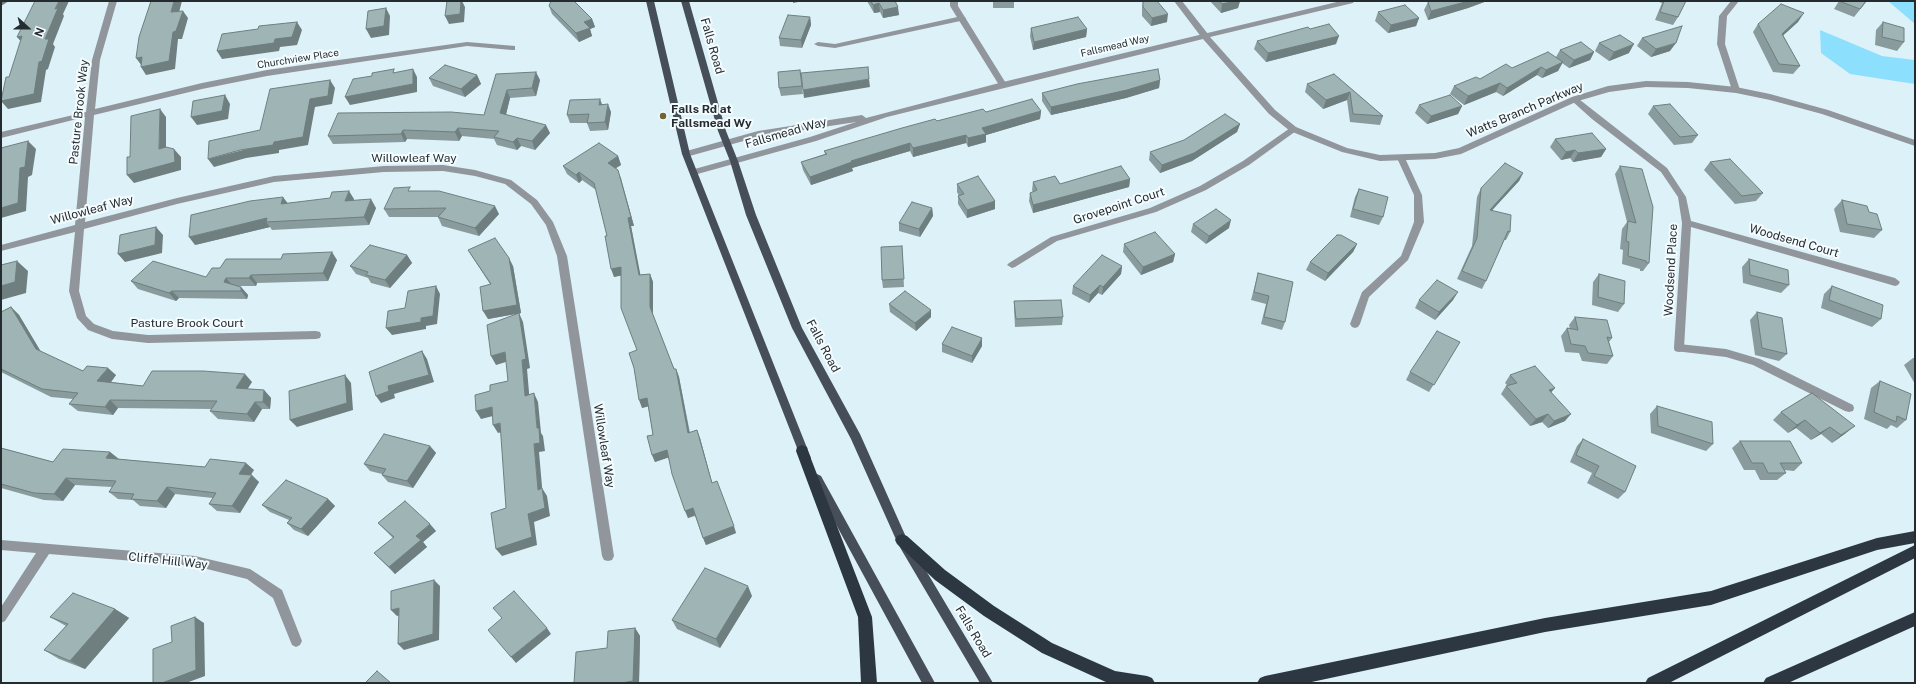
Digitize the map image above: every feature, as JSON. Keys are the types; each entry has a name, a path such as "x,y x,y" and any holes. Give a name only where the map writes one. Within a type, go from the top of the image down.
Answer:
{"highway":[{"path":"802,451 865,617 869,683"},
{"path":"1265,683 1295,680 1545,625 1711,598 1878,544 1915,537"},
{"path":"902,540 940,575 989,611 1047,648 1114,678 1147,683"},
{"path":"1653,683 1915,551"},
{"path":"1771,683 1915,619"}],"main road":[{"path":"650,1 686,154 802,451 929,683"},
{"name":"Falls Road","path":"685,1 726,143 734,161 751,215 797,328 856,437 902,540 987,683"}],"street":[{"name":"Pasture Brook Way","path":"79,228 89,113 96,60 112,1"},
{"path":"954,1 954,6 1003,85"},
{"name":"Watts Branch Parkway","path":"1178,1 1206,36 1272,112 1293,129 1345,150 1380,158 1435,156 1460,151 1575,99 1608,89 1646,84 1688,85 1736,90 1770,97 1825,112 1915,143"},
{"name":"Fallsmead Way","path":"694,172 813,139 885,115 1350,1"},
{"path":"1735,1 1723,16 1721,44 1736,90"},
{"path":"818,44 841,44 962,18"},
{"name":"Churchview Place","path":"1,135 202,86 267,74 467,44 512,48"},
{"name":"Woodsend Place","path":"1575,99 1595,117 1664,170 1682,197 1687,223 1679,348 1726,353 1756,362 1849,408"},
{"name":"Fallsmead Way","path":"686,154 750,136 812,124 885,115"},
{"name":"Grovepoint Court","path":"1012,265 1054,238 1153,210 1203,188 1246,164 1293,129"},
{"path":"1355,324 1365,295 1405,258 1419,222 1418,195 1401,158"},
{"name":"Willowleaf Way","path":"1,248 274,179 384,169 443,168 475,173 508,182 534,202 550,224 562,256 608,556"},
{"name":"Woodsend Court","path":"1687,223 1895,282"},
{"name":"Pasture Brook Court","path":"79,228 74,291 82,318 91,327 112,334 148,339 316,335"},
{"name":"Cliffe Hill Way","path":"1,546 195,561 250,574 278,594 296,641"},
{"path":"1,617 45,550"}],"shaded area":[{"path":"1888,1 1915,1 1915,24"},
{"path":"1820,30 1882,56 1915,60 1915,84 1850,74 1821,53"}],"building":[{"path":"35,1 59,1 55,9 58,8 45,39 49,39 42,61 39,62 34,94 1,101 6,77 9,77 22,36 17,37"},
{"path":"151,1 174,1 171,12 183,11 176,31 173,32 169,61 141,67 142,57 136,58 139,37"},
{"path":"447,1 461,1 460,14 445,16"},
{"path":"551,1 574,1 592,19 584,22 590,28 576,33 549,6"},
{"path":"871,1 895,1 898,7 883,10 879,3 873,5"},
{"path":"1143,1 1157,1 1168,14 1152,18 1143,7"},
{"path":"1219,1 1236,1 1222,4"},
{"path":"1469,1 1431,11 1428,2"},
{"path":"1664,1 1686,1 1678,17 1660,12"},
{"path":"1839,1 1866,1 1860,9"},
{"path":"1781,4 1804,13 1782,34 1800,66 1779,64 1758,24"},
{"path":"1405,5 1419,18 1391,25 1378,12"},
{"path":"386,8 384,26 366,29 368,11"},
{"path":"788,15 810,17 801,40 779,38"},
{"path":"1078,17 1087,29 1034,42 1031,28"},
{"path":"297,22 292,37 275,39 274,43 217,51 222,34 258,29 259,26"},
{"path":"1883,22 1904,28 1904,42 1882,37"},
{"path":"1329,24 1339,36 1268,53 1257,41 1308,27 1310,29"},
{"path":"1682,26 1676,43 1656,49 1642,38"},
{"path":"1620,35 1634,44 1614,52 1599,43"},
{"path":"1581,42 1594,52 1574,60 1560,50"},
{"path":"1548,52 1563,62 1546,70 1541,67 1507,88 1500,83 1468,96 1454,86 1476,77 1480,79 1506,64 1512,68"},
{"path":"445,65 477,75 461,89 429,78"},
{"path":"868,67 869,79 803,90 801,73"},
{"path":"394,69 393,73 413,69 413,84 345,97 353,79 372,76 372,73"},
{"path":"1158,69 1160,80 1127,90 1051,107 1042,93 1077,84"},
{"path":"800,70 802,86 779,88 778,72"},
{"path":"536,72 532,88 507,90 500,113 546,125 532,141 517,138 513,142 494,137 499,131 458,128 455,132 403,130 401,134 328,136 338,113 451,112 484,115 496,74"},
{"path":"1334,74 1383,116 1353,114 1350,92 1326,100 1307,84"},
{"path":"330,80 328,96 310,99 303,137 274,142 273,145 240,150 208,159 209,141 260,130 270,89"},
{"path":"225,95 222,111 191,117 193,101"},
{"path":"1450,95 1462,106 1431,116 1419,105"},
{"path":"600,99 599,105 608,104 605,122 587,123 589,114 567,115 570,100"},
{"path":"1032,99 1041,111 982,128 986,134 968,138 966,135 913,148 910,143 851,161 852,162 810,177 801,162 827,154 824,151 935,119 937,121 983,109 986,112"},
{"path":"1670,104 1698,135 1680,137 1653,106"},
{"path":"160,109 159,149 166,147 174,149 175,162 127,175 127,157 130,157 131,116"},
{"path":"1225,114 1240,124 1194,153 1162,165 1150,152 1184,140"},
{"path":"1592,133 1606,149 1578,153 1575,150 1566,152 1555,139"},
{"path":"28,141 25,167 20,168 18,203 1,208 1,148"},
{"path":"599,143 618,156 608,163 618,170 631,217 628,218 639,275 650,274 650,307 674,369 676,369 688,433 697,430 712,483 717,481 734,526 703,538 693,508 685,511 672,474 667,450 652,455 647,436 653,435 647,398 639,400 634,368 629,353 637,350 621,308 621,267 611,269 605,236 607,236 594,183 579,172 576,175 563,166"},
{"path":"1730,159 1763,193 1742,196 1710,162"},
{"path":"1505,163 1523,173 1490,210 1511,215 1510,232 1508,231 1486,281 1462,271 1477,238 1481,188"},
{"path":"1121,166 1130,179 1033,205 1030,193 1037,190 1033,182 1055,176 1060,184"},
{"path":"1620,166 1642,169 1653,207 1649,263 1628,256 1629,242 1626,241 1628,221 1636,223"},
{"path":"978,176 995,201 967,210 958,196 964,194 957,184"},
{"path":"410,187 408,191 439,191 495,206 475,228 438,217 446,208 384,209 394,188"},
{"path":"1359,189 1388,197 1383,217 1353,209"},
{"path":"349,191 345,201 371,199 364,217 266,222 267,218 189,237 191,215 250,201 283,197 281,204 330,198 332,192"},
{"path":"1842,200 1867,206 1869,212 1877,214 1882,230 1847,224"},
{"path":"912,202 932,208 919,229 899,223"},
{"path":"1216,209 1231,220 1209,236 1193,224"},
{"path":"156,227 155,245 118,254 120,235"},
{"path":"1155,232 1175,254 1143,267 1124,244"},
{"path":"1337,235 1341,235 1357,244 1328,273 1310,262"},
{"path":"495,238 509,258 517,305 483,311 480,287 491,284 468,250"},
{"path":"370,245 407,255 385,280 366,275 368,272 350,266"},
{"path":"902,246 904,279 882,280 881,247"},
{"path":"332,252 323,273 251,275 249,278 226,278 224,282 241,287 241,291 172,291 169,293 131,281 153,261 206,277 212,268 220,268 226,259 281,259 283,254"},
{"path":"1102,255 1122,266 1103,287 1100,285 1090,295 1073,286"},
{"path":"1749,259 1788,270 1789,285 1750,275"},
{"path":"17,261 15,282 1,286 1,265"},
{"path":"1258,273 1293,282 1285,322 1264,317 1269,296 1254,292"},
{"path":"1599,274 1625,281 1624,304 1598,297"},
{"path":"1437,280 1458,292 1439,312 1419,300"},
{"path":"436,286 433,316 421,318 421,322 386,328 388,311 405,308 408,291"},
{"path":"1832,286 1883,305 1881,319 1829,300"},
{"path":"905,291 931,310 915,323 889,304"},
{"path":"1061,300 1063,317 1016,319 1014,301"},
{"path":"11,307 36,349 83,371 87,366 108,368 97,381 143,386 152,371 203,371 245,374 236,388 264,390 263,402 255,402 247,414 210,411 217,401 110,400 105,407 69,404 78,393 42,389 1,369 1,312"},
{"path":"1757,312 1782,318 1787,354 1762,348"},
{"path":"519,313 526,359 522,360 525,396 534,393 540,443 534,444 538,490 542,488 545,508 528,514 532,537 496,549 491,513 506,508 500,423 493,425 492,407 476,411 475,395 490,391 490,385 508,381 505,352 491,356 487,325"},
{"path":"1575,317 1607,320 1612,338 1607,337 1613,356 1588,353 1585,346 1571,344 1567,328 1578,330"},
{"path":"952,327 982,338 972,356 942,344"},
{"path":"1437,331 1460,342 1434,385 1410,372"},
{"path":"422,351 429,375 388,386 389,391 376,396 369,372"},
{"path":"1535,366 1555,388 1549,390 1571,414 1554,421 1548,414 1536,419 1506,386 1517,383 1510,375"},
{"path":"345,375 347,403 290,420 289,391"},
{"path":"1880,381 1911,394 1906,420 1897,416 1896,422 1874,412"},
{"path":"1812,393 1855,426 1841,435 1830,427 1820,433 1805,420 1797,425 1781,412"},
{"path":"1657,406 1712,422 1713,444 1658,426"},
{"path":"384,434 430,446 407,481 382,475 386,469 364,464"},
{"path":"1583,439 1636,466 1625,492 1594,476 1599,466 1576,455"},
{"path":"1740,441 1790,441 1802,463 1780,463 1786,473 1768,473 1763,463 1752,463"},
{"path":"1,448 53,462 63,449 110,452 106,458 205,467 210,459 246,463 239,474 252,475 232,506 209,504 216,493 167,487 157,501 131,499 134,494 109,492 116,481 66,478 54,494 34,493 1,484"},
{"path":"286,480 328,499 301,529 287,523 292,518 262,505"},
{"path":"405,501 430,524 416,536 421,540 389,567 374,553 394,537 378,523"},
{"path":"705,568 748,586 716,639 672,620"},
{"path":"434,580 433,634 398,644 399,608 391,610 391,591"},
{"path":"514,591 547,628 511,657 488,630 502,618 493,608"},
{"path":"73,593 115,609 70,661 44,650 68,624 50,617"},
{"path":"195,617 196,670 162,683 153,683 153,649 172,642 171,626"},
{"path":"635,628 633,681 622,683 574,683 576,652 607,648 608,631"},
{"path":"377,671 391,683 365,683"}],"place":[{"name":"Falls Rd at Fallsmead Wy","path":"663,116"}]}
